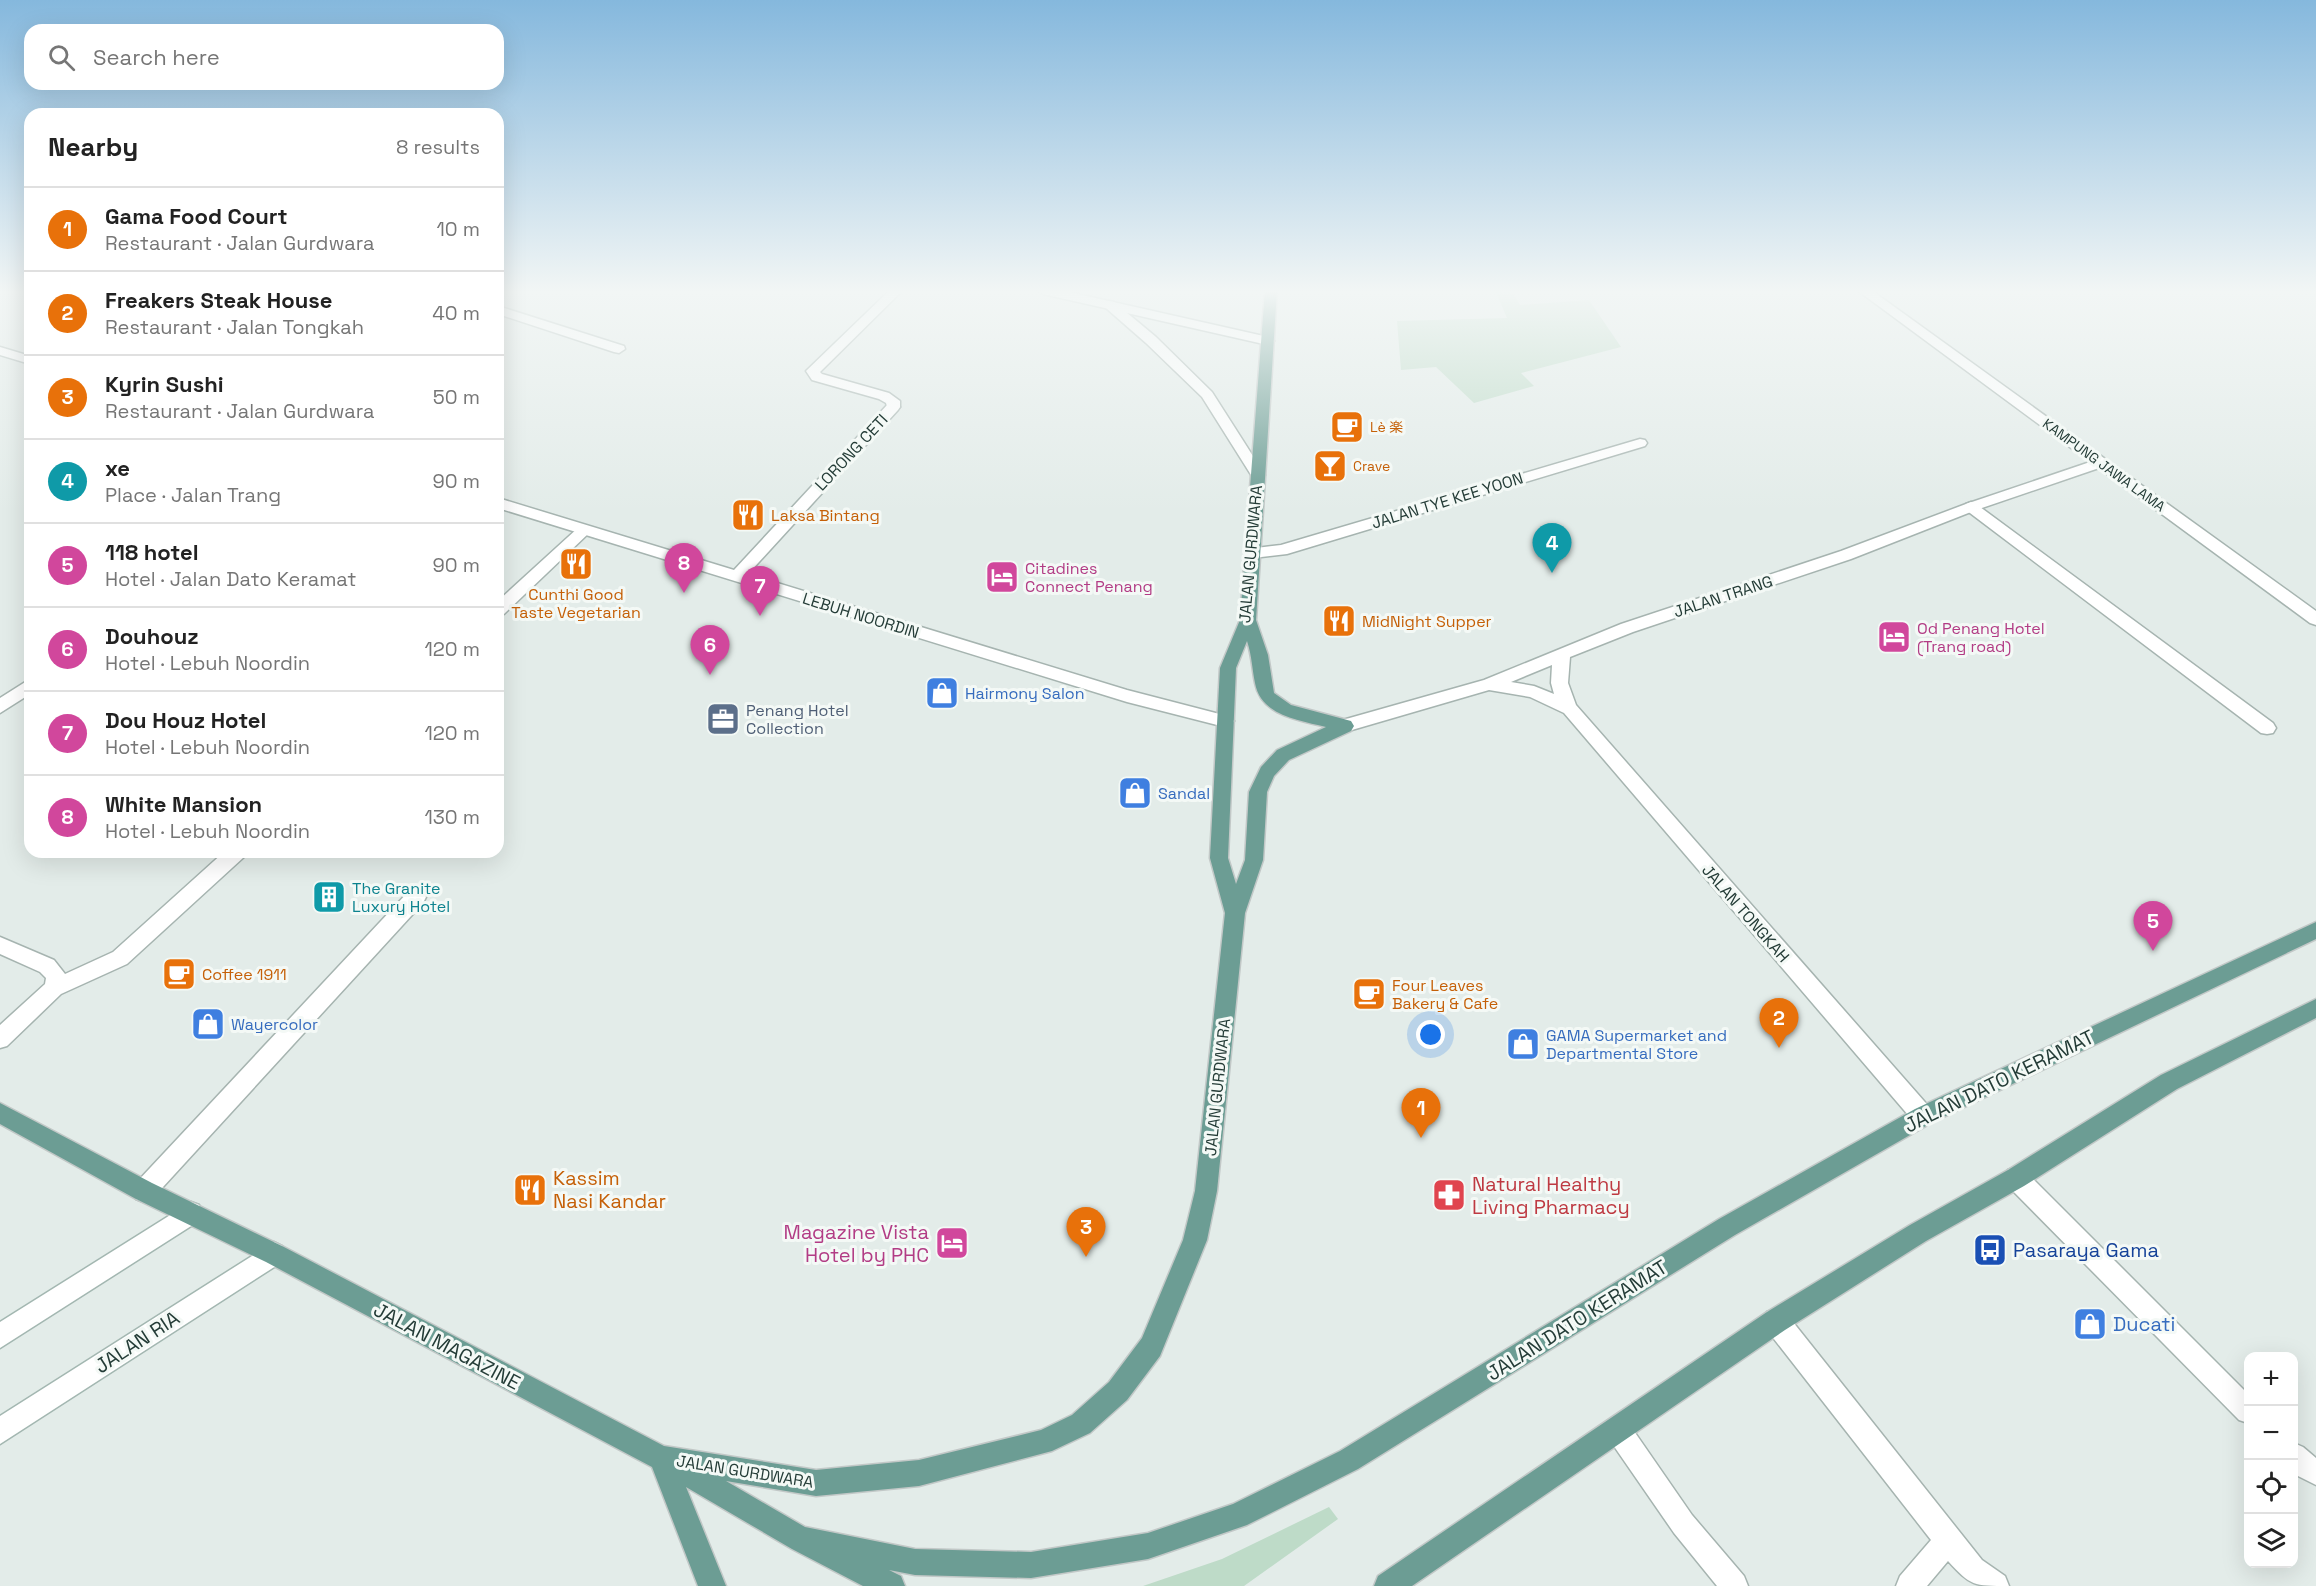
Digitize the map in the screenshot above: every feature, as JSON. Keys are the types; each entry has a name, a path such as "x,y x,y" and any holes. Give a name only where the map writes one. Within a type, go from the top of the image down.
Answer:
{"main road":[{"name":"JALAN GURDWARA","path":"661,1458 816,1483 919,1473 1042,1442 1081,1424 1118,1391 1151,1347 1175,1291 1200,1218 1206,1191 1235,913 1219,858 1228,668 1248,620 1266,364"},
{"path":"1248,620 1260,655 1263,684 1267,696 1285,710 1345,726"},
{"path":"1235,913 1254,860 1257,792 1268,772 1283,755 1345,726"},
{"name":"JALAN DATO KERAMAT","path":"801,1539 915,1562 1031,1565 1148,1546 1238,1516 1349,1461 1727,1227 1923,1116 2316,930"},
{"path":"1388,1586 1776,1321 1918,1233 2016,1178 2169,1082 2316,1008"},
{"name":"JALAN MAGAZINE","path":"0,1113 144,1191 274,1254 661,1458 801,1539 891,1586"},
{"path":"661,1458 712,1586"}],"street":[{"name":"LORONG CETI","path":"737,577 893,407 893,401 884,396 817,377 813,371 820,364"},
{"path":"1175,364 1207,395 1258,475"},
{"name":"KAMPUNG JAWA LAMA","path":"1964,364 2316,619"},
{"name":"JALAN TYE KEE YOON","path":"1253,553 1282,550 1640,443"},
{"name":"JALAN TRANG","path":"1345,726 1489,684 1627,628 1846,555 1971,507 2100,463"},
{"name":"LEBUH NOORDIN","path":"504,506 1127,696 1225,721"},
{"path":"1971,507 2267,728"},
{"path":"504,604 584,530"},
{"name":"JALAN TONGKAH","path":"1563,654 1558,678 1563,697 1570,709 1923,1116"},
{"name":"JALAN TONGKAH","path":"1489,684 1533,692 1570,709"},
{"path":"0,707 24,689"},
{"path":"0,1039 55,982 120,958 230,858"},
{"path":"144,1191 417,897"},
{"path":"0,945 47,966 55,982"},
{"path":"2016,1178 2244,1407"},
{"path":"0,1336 191,1213"},
{"name":"JALAN RIA","path":"0,1431 274,1254"},
{"path":"1776,1321 1972,1570 1995,1586"},
{"path":"1618,1430 1683,1524 1734,1586"},
{"path":"2298,1460 2316,1472"},
{"path":"1910,1586 1948,1540"}],"green space":[{"path":"1401,364 1556,364 1521,373 1534,386 1474,403 1436,367 1401,370"},
{"path":"1329,1507 1338,1519 1244,1586 1143,1586 1222,1559"}],"place":[{"name":"Lè 楽","path":"1347,427"},
{"name":"Crave","path":"1330,466"},
{"name":"Laksa Bintang","path":"748,515"},
{"name":"Cunthi Good Taste Vegetarian","path":"576,564"},
{"name":"xe","path":"1552,573"},
{"name":"Citadines Connect Penang","path":"1002,577"},
{"name":"White Mansion","path":"684,593"},
{"name":"Dou Houz Hotel","path":"760,616"},
{"name":"MidNight Supper","path":"1339,621"},
{"name":"Od Penang Hotel (Trang road)","path":"1894,637"},
{"name":"Douhouz","path":"710,675"},
{"name":"Hairmony Salon","path":"942,693"},
{"name":"Penang Hotel Collection","path":"723,719"},
{"name":"Sandal","path":"1135,793"},
{"name":"The Granite Luxury Hotel","path":"329,897"},
{"name":"118 hotel","path":"2153,951"},
{"name":"Coffee 1911","path":"179,974"},
{"name":"Four Leaves Bakery & Cafe","path":"1369,994"},
{"name":"Wayercolor","path":"208,1024"},
{"name":"GAMA Supermarket and Departmental Store","path":"1523,1044"},
{"name":"Freakers Steak House","path":"1779,1048"},
{"name":"Gama Food Court","path":"1421,1138"},
{"name":"Kassim Nasi Kandar","path":"530,1190"},
{"name":"Natural Healthy Living Pharmacy","path":"1449,1195"},
{"name":"Magazine Vista Hotel by PHC","path":"952,1243"},
{"name":"Pasaraya Gama","path":"1990,1250"},
{"name":"Kyrin Sushi","path":"1086,1257"},
{"name":"Ducati","path":"2090,1324"}]}
